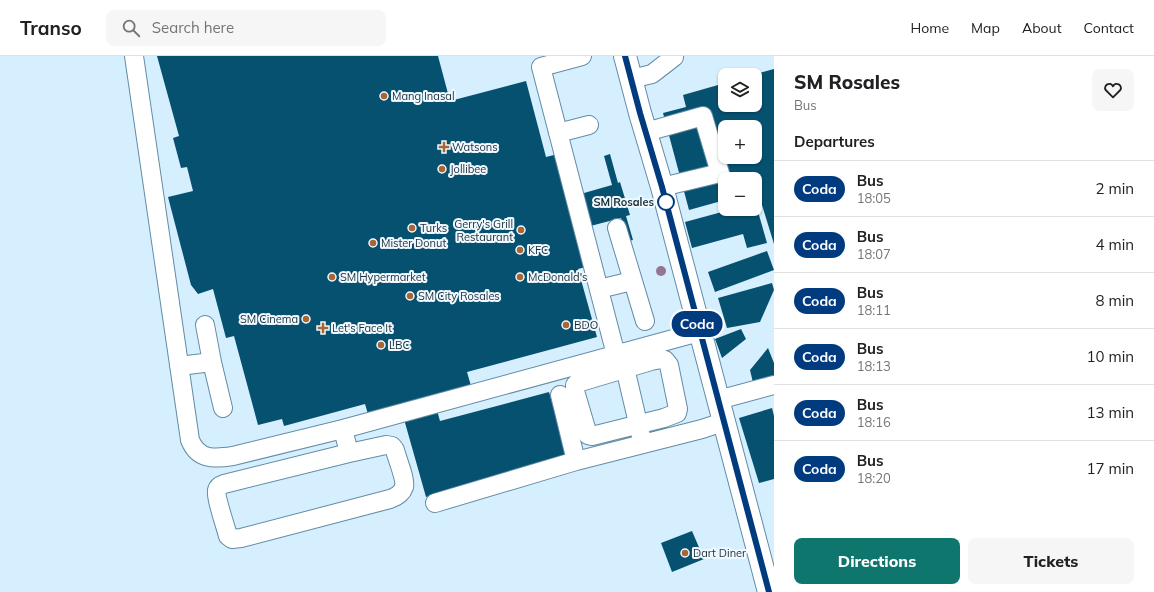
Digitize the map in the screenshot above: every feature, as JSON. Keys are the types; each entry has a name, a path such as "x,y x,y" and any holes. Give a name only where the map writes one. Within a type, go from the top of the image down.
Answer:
{"highway":[{"path":"625,56 662,187 699,332 769,592"}],"lane":[{"path":"134,56 190,440 193,447 199,454 218,458 225,457 618,365 661,359 669,365 678,409 677,413 632,427 589,436 575,391 575,385 580,381 618,365 699,332"},
{"path":"582,56 541,67 598,285 632,427 638,445"},
{"path":"631,79 652,74 675,56"},
{"path":"646,132 703,116 720,173 662,187"},
{"path":"559,137 590,130"},
{"path":"617,228 645,321"},
{"path":"598,285 631,277"},
{"path":"205,325 223,408"},
{"path":"179,366 212,362"},
{"path":"718,400 774,385"},
{"path":"560,396 576,461"},
{"path":"435,503 576,461 723,422"},
{"path":"348,427 354,452"},
{"path":"386,445 392,446 395,450 404,482 404,488 396,497 241,538 232,539 228,536 217,496 217,489 219,486 354,452 386,445"}],"building":[{"name":"SM City Rosales","path":"157,56 438,56 450,101 526,81 546,157 558,154 570,197 612,185 604,156 610,154 618,183 620,182 630,215 626,216 633,240 628,241 621,218 579,229 589,266 578,269 597,337 467,372 471,386 433,396 440,421 549,392 568,459 426,497 400,405 368,414 365,404 284,426 282,419 258,425 234,336 226,338 213,289 198,294 191,285 168,197 193,191 187,167 181,168 173,138 179,136"},
{"path":"774,69 774,244 762,205 762,172 718,172 718,202 689,210 663,113 686,107 683,95 718,85 718,112 762,112 762,72"},
{"path":"718,213 718,216 759,216 767,243 747,248 743,234 692,248 685,222"},
{"path":"767,251 774,270 715,292 708,272"},
{"path":"772,283 774,290 760,322 727,328 718,298"},
{"path":"741,329 746,339 722,358 715,339"},
{"path":"768,348 774,363 774,383 754,387 750,370"},
{"path":"772,408 774,416 774,479 759,483 739,418"},
{"path":"692,531 704,559 672,572 661,543"}],"bus line":[{"name":"Coda","path":"625,56 662,187 760,563 769,592"}],"place":[{"name":"Mang Inasal","path":"384,96"},
{"name":"Watsons","path":"444,147"},
{"name":"Jollibee","path":"442,169"},
{"name":"SM Rosales","path":"666,202"},
{"name":"Turks","path":"412,228"},
{"name":"Gerry's Grill Restaurant","path":"521,230"},
{"name":"Mister Donut","path":"373,243"},
{"name":"KFC","path":"520,250"},
{"name":"SM Hypermarket","path":"332,277"},
{"name":"McDonald's","path":"520,277"},
{"name":"SM City Rosales","path":"410,296"},
{"name":"SM Cinema","path":"306,319"},
{"name":"BDO","path":"566,325"},
{"name":"Let's Face It","path":"323,328"},
{"name":"LBC","path":"381,345"},
{"name":"Dart Diner","path":"685,553"}]}
